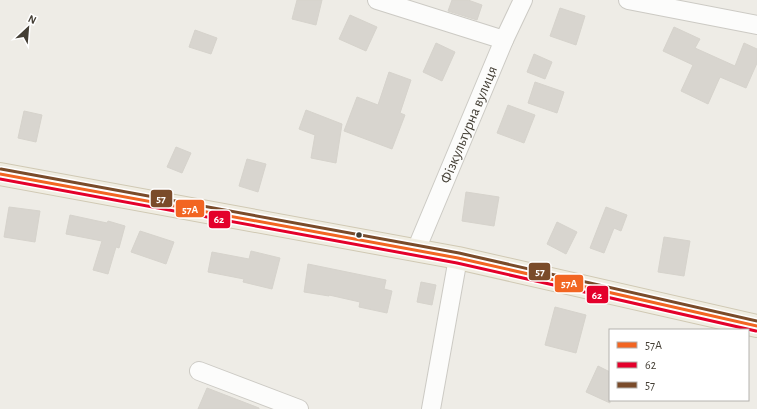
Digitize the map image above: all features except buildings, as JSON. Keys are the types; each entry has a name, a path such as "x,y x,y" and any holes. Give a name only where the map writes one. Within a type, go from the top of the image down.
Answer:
{"main road":[{"path":"0,174 458,258 757,326"}],"street":[{"path":"377,0 504,40"},
{"name":"Фізкультурна вулиця","path":"416,250 504,40 523,0"},
{"path":"628,0 757,25"},
{"path":"431,409 458,258"},
{"path":"199,371 299,409"}],"transit line":[{"name":"57","path":"1,169 459,253 757,321"},
{"name":"57А","path":"0,174 458,258 757,326"},
{"name":"62","path":"0,179 457,263 747,329"},
{"name":"62","path":"749,329 756,331"}]}
